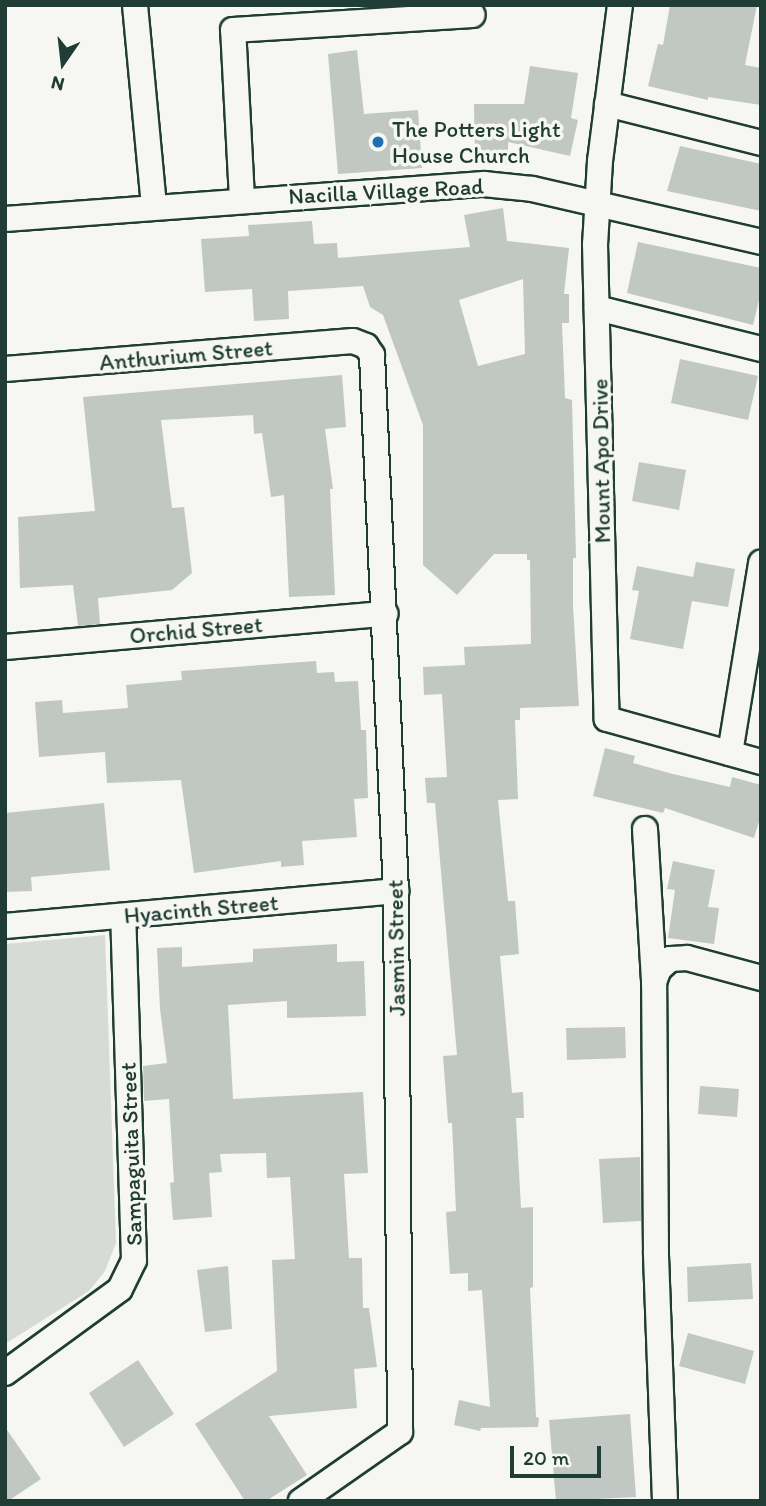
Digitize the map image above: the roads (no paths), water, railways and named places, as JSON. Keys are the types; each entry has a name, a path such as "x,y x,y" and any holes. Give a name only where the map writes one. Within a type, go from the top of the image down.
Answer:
{"street":[{"path":"135,5 154,207"},
{"name":"Mount Apo Drive","path":"620,5 597,204 607,719 730,753"},
{"path":"242,199 233,30 473,15"},
{"path":"607,104 761,143"},
{"name":"Nacilla Village Road","path":"5,219 242,199 484,184 532,189 761,242"},
{"path":"597,308 761,349"},
{"name":"Anthurium Street","path":"5,369 353,341 366,346"},
{"name":"Jasmin Street","path":"301,1501 400,1432 396,891 386,614 372,355 366,346"},
{"path":"761,563 730,753 761,762"},
{"name":"Orchid Street","path":"5,647 386,614"},
{"path":"645,829 654,982 656,1252 665,1501"},
{"name":"Hyacinth Street","path":"5,926 396,891"},
{"name":"Sampaguita Street","path":"5,1373 114,1294 129,1275 134,1260 123,916"},
{"path":"654,982 659,969 670,959 687,958 761,978"}],"place":[{"name":"The Potters Light House Church","path":"378,142"}]}
